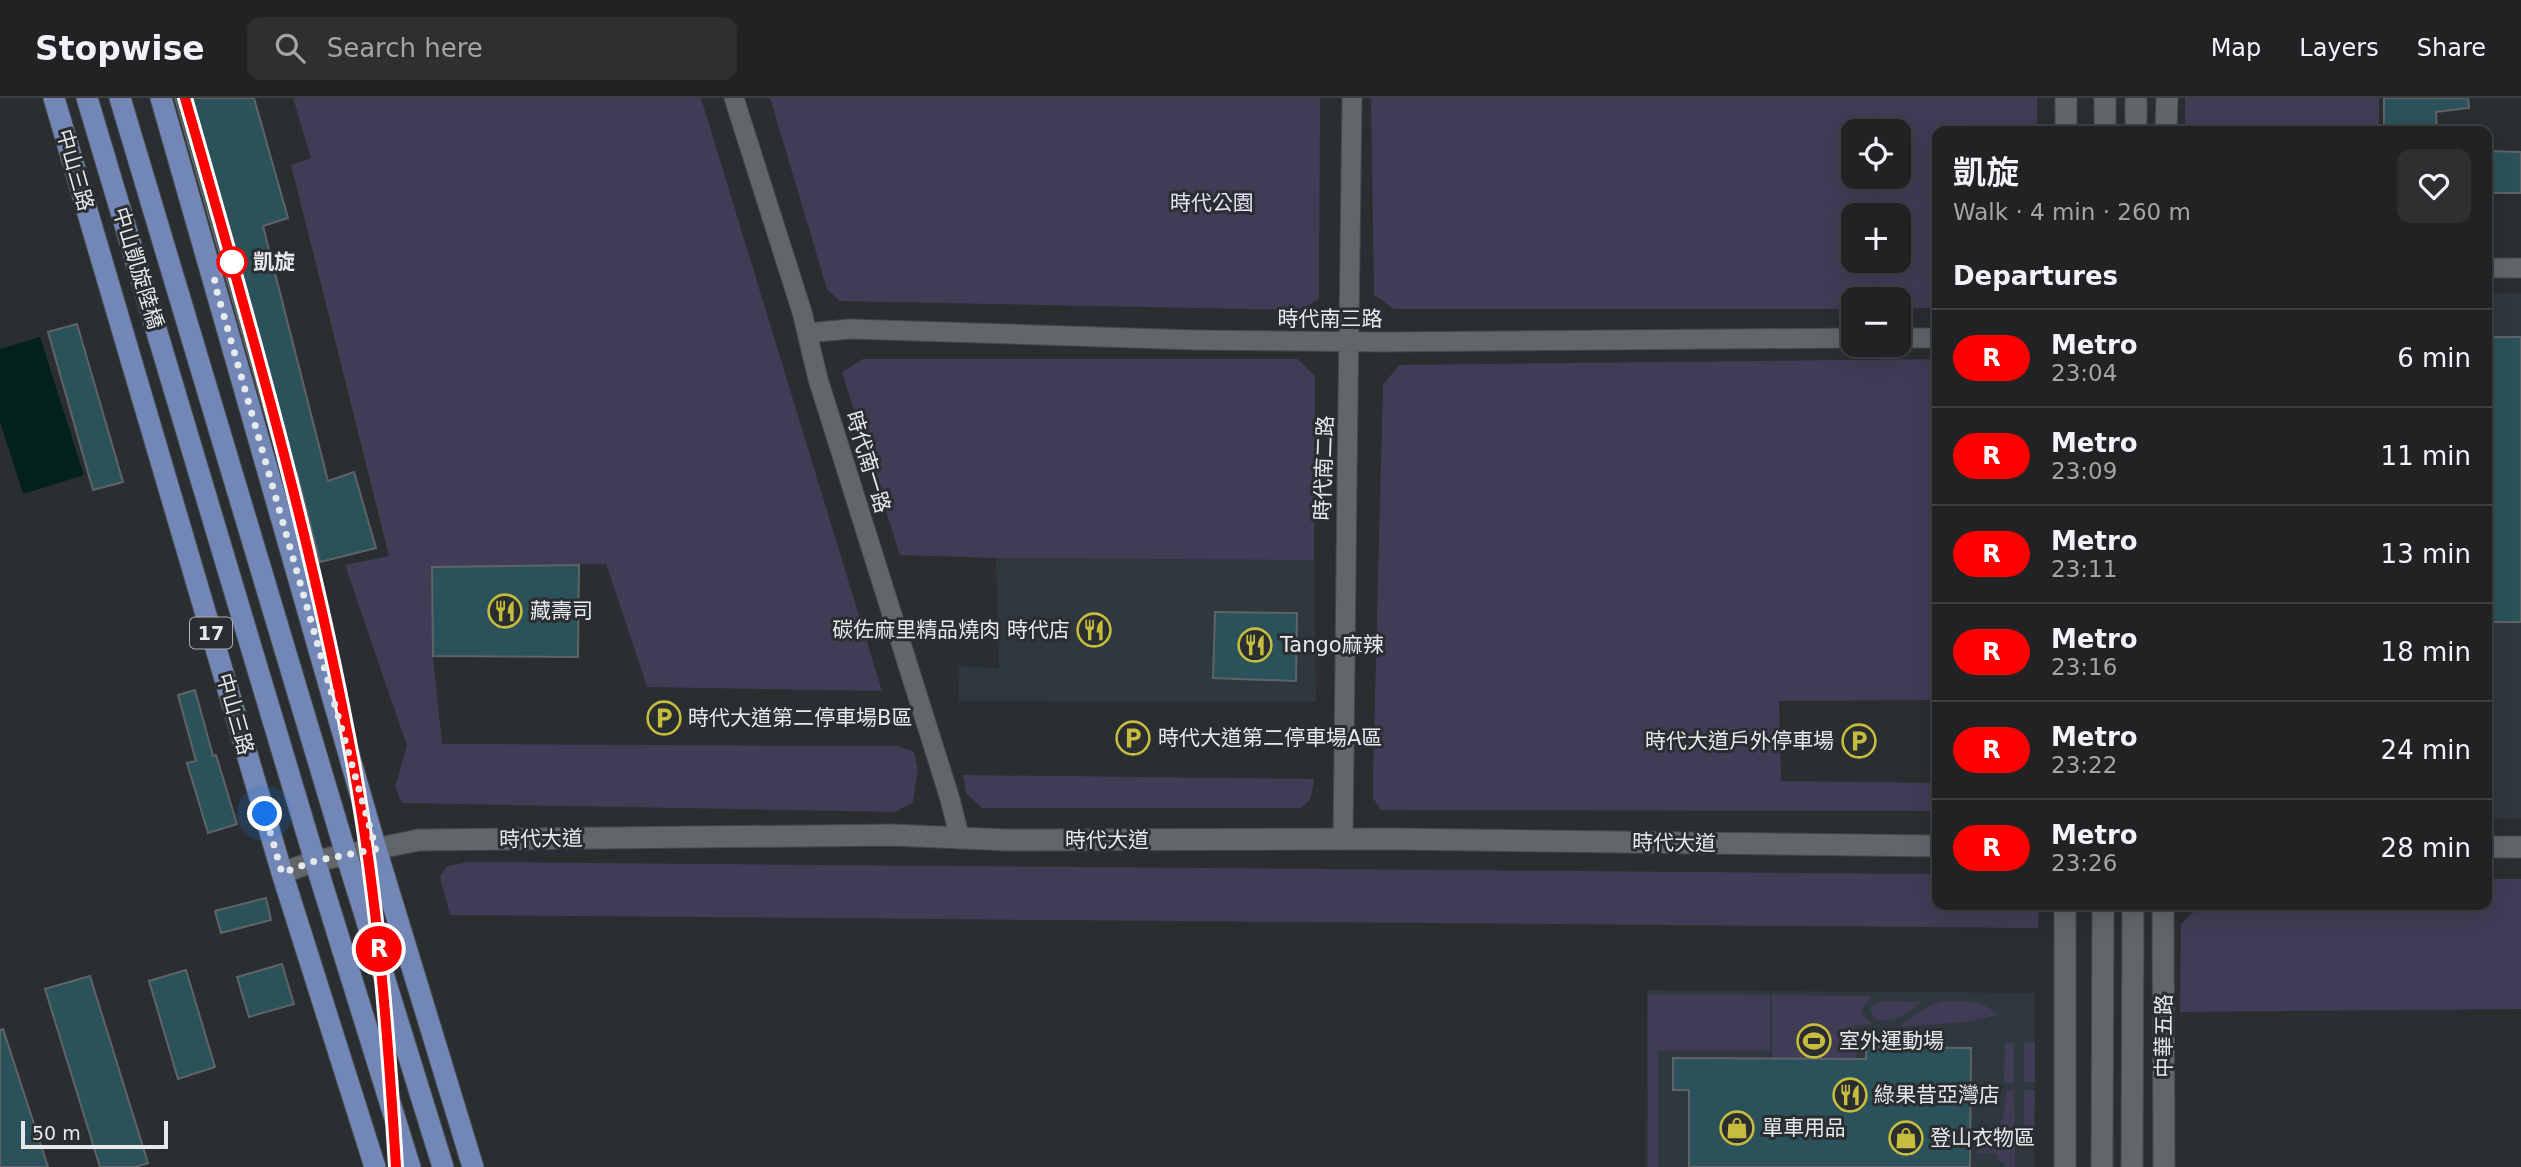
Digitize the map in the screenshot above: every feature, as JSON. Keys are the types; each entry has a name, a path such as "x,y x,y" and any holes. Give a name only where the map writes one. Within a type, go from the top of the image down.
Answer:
{"main road":[{"name":"中山三路","path":"54,98 282,873 374,1167"},
{"name":"中山凱旋陸橋","path":"87,98 188,438"},
{"name":"中山凱旋陸橋","path":"120,98 346,854"},
{"path":"161,98 376,849 473,1167"},
{"name":"中山三路","path":"188,438 410,1167"},
{"path":"346,854 443,1167"}],"street":[{"name":"時代南一路","path":"734,98 807,333 822,392 950,799 960,839"},
{"name":"時代南二路","path":"1343,840 1344,573 1351,342 1352,98"},
{"path":"2066,98 2066,126"},
{"path":"2105,98 2105,126"},
{"path":"2136,98 2136,126"},
{"path":"2166,126 2167,98"},
{"path":"2492,268 2521,268"},
{"name":"時代南三路","path":"807,333 850,328 1196,340 1351,342 1841,338"},
{"path":"1911,338 1932,338"},
{"name":"時代大道","path":"282,873 315,861 419,840 879,835 960,839 1932,846"},
{"path":"2492,847 2521,846"},
{"path":"2065,910 2065,1167"},
{"path":"2102,1167 2103,910"},
{"name":"中華五路","path":"2132,1167 2133,910"},
{"name":"中華五路","path":"2163,910 2164,1167"}],"shaded area":[{"path":"2492,293 2521,293 2521,819 2492,818"},
{"path":"40,337 84,475 23,494 0,421 0,349"},
{"path":"996,558 1314,560 1316,702 959,701 958,666 999,668"},
{"path":"1647,990 2035,993 2034,1167 1646,1167"}],"green space":[{"path":"293,98 701,98 882,691 647,687 606,564 433,567 433,656 442,744 898,746 914,752 918,769 913,802 895,812 402,803 395,787 407,746 345,565 389,556 291,165 311,158"},
{"name":"時代公園","path":"770,98 1320,98 1319,299 1299,310 840,301 827,289"},
{"path":"1371,98 2037,98 2037,126 1932,126 1932,308 1911,308 1911,287 1841,287 1841,309 1394,309 1374,295"},
{"path":"2185,98 2379,98 2379,126 2185,126"},
{"path":"863,359 1298,359 1315,376 1314,560 900,555 842,372"},
{"path":"1932,359 1932,700 1779,701 1781,781 1932,783 1932,811 1381,810 1373,798 1373,775 1383,385 1399,365"},
{"path":"963,775 1314,779 1311,798 1301,808 982,808 966,793"},
{"path":"469,862 1932,874 1932,910 2039,910 2038,928 450,915 440,877 447,866"},
{"path":"2492,879 2521,879 2521,1009 2180,1012 2181,924 2196,910 2492,910"},
{"path":"1648,994 1770,995 1770,1051 1658,1051 1658,1167 1648,1167"},
{"name":"室外運動場","path":"1772,995 1871,996 1861,1010 1872,1024 1854,1025 1856,1058 1772,1058"},
{"path":"1882,1001 1921,1002 1900,1016 1883,1021 1877,1020 1870,1011 1871,1007"},
{"path":"1941,1001 1978,1003 1997,1015 1967,1022 1898,1027 1927,1007"},
{"path":"2035,1042 2035,1082 2024,1082 2024,1043"},
{"path":"2005,1043 2014,1043 2014,1083 2004,1083"},
{"path":"2006,1090 2014,1090 2015,1131 1998,1132 2004,1113"},
{"path":"2024,1090 2035,1090 2034,1131 2024,1132"},
{"path":"2015,1138 2015,1167 2004,1167 2004,1162 1997,1161 1997,1153 1977,1154 1977,1149 1986,1146 1992,1139"}],"building":[{"path":"175,98 254,98 288,218 263,226 328,481 354,472 376,548 320,562 297,473 283,477"},
{"path":"2384,98 2468,98 2469,108 2436,112 2437,126 2384,126"},
{"path":"2492,151 2521,152 2521,193 2492,193"},
{"path":"77,324 123,482 93,490 48,332"},
{"path":"2492,337 2521,337 2521,622 2492,622"},
{"name":"藏壽司","path":"579,565 578,657 433,656 432,567"},
{"name":"Tango麻辣","path":"1215,612 1297,613 1296,681 1213,678"},
{"path":"195,690 213,756 216,755 237,824 208,833 187,763 196,761 178,695"},
{"path":"266,898 271,920 221,933 215,911"},
{"path":"282,964 294,1004 249,1017 237,977"},
{"path":"186,970 215,1067 178,1079 149,981"},
{"path":"90,976 148,1163 136,1167 100,1167 45,989"},
{"path":"3,1029 48,1167 0,1167 0,1030"},
{"path":"1866,1047 1971,1048 1970,1167 1689,1167 1689,1090 1673,1090 1673,1058 1866,1059"}],"metro line":[{"name":"R","path":"185,98 293,485 355,774 382,969 396,1167"}],"place":[{"name":"凱旋","path":"232,262"},
{"name":"藏壽司","path":"505,611"},
{"name":"碳佐麻里精品燒肉 時代店","path":"1094,630"},
{"name":"Tango麻辣","path":"1255,645"},
{"name":"時代大道第二停車場B區","path":"664,718"},
{"name":"時代大道第二停車場A區","path":"1133,738"},
{"name":"時代大道戶外停車場","path":"1859,741"},
{"name":"室外運動場","path":"1814,1041"},
{"name":"綠果昔亞灣店","path":"1850,1095"},
{"name":"單車用品","path":"1737,1128"},
{"name":"登山衣物區","path":"1906,1138"}],"route":[{"path":"232,262 214,281 376,849 315,861 282,873 265,814"}]}
